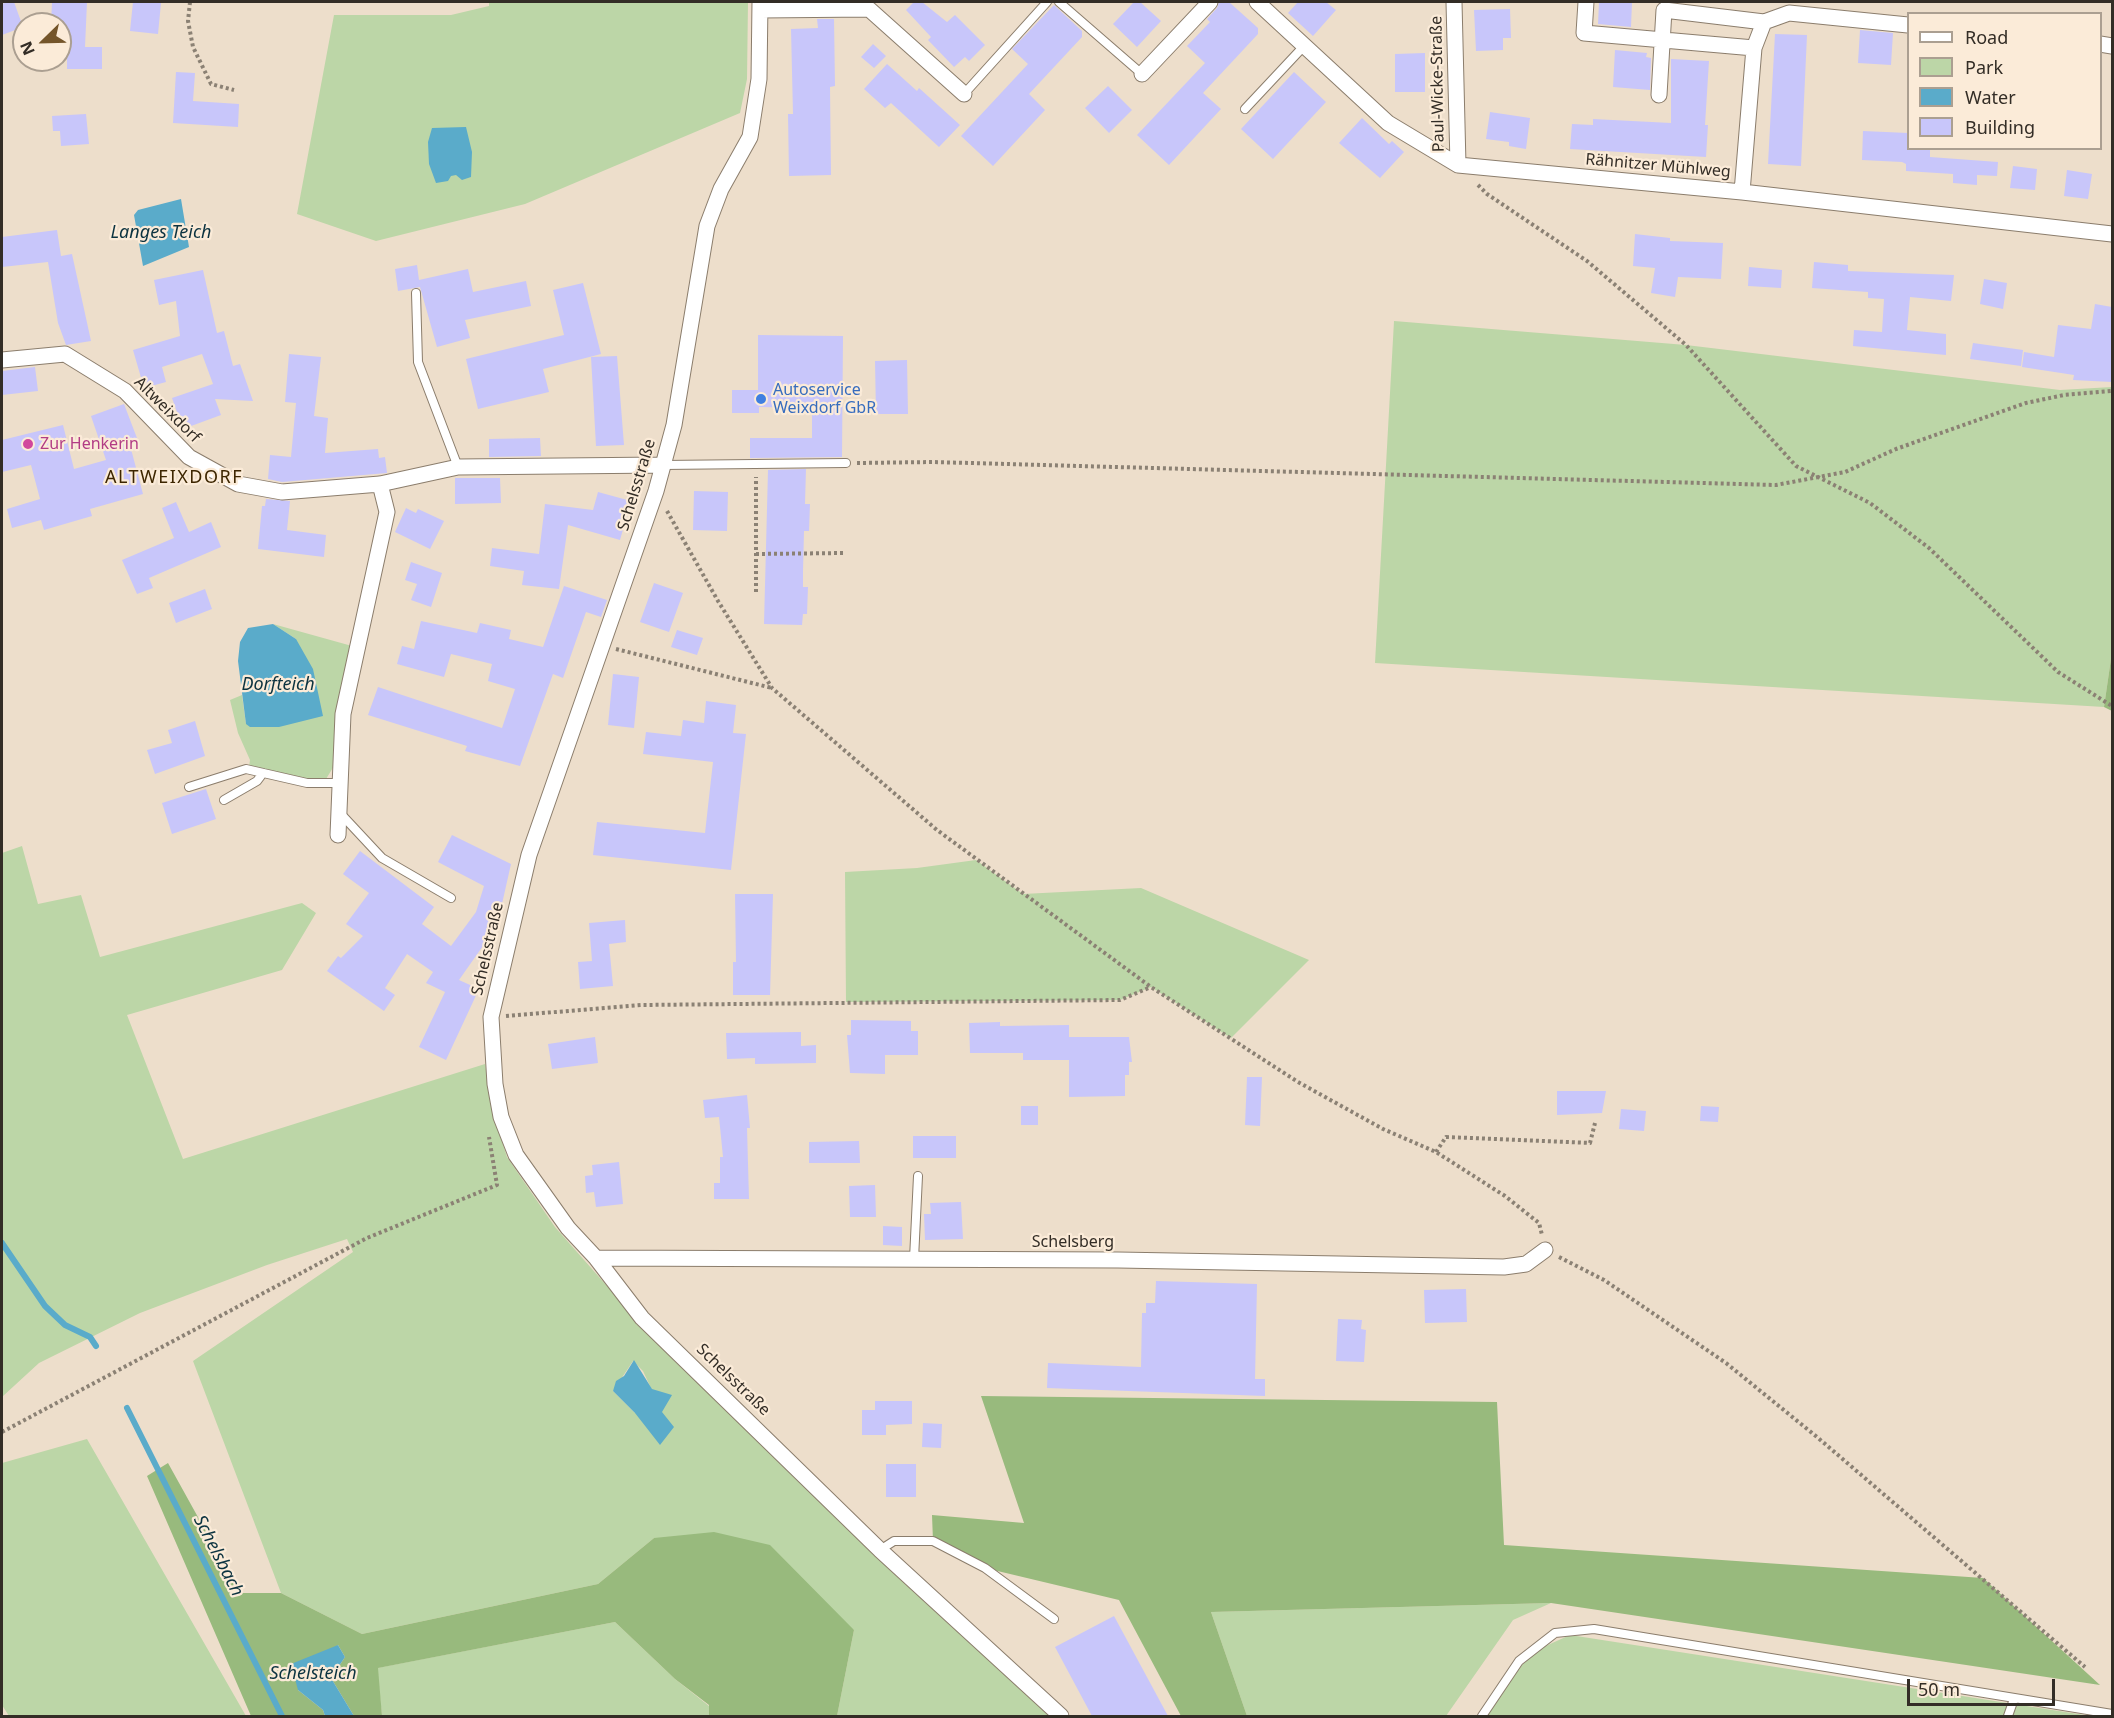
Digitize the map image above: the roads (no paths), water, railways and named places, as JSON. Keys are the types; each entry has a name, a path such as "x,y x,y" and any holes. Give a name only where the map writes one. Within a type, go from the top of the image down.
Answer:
{"street":[{"path":"1142,74 1210,2"},
{"name":"Rähnitzer Mühlweg","path":"1257,2 1388,123 1458,165 1742,192 2112,234"},
{"name":"Paul-Wicke-Straße","path":"1454,2 1458,165"},
{"path":"1586,2 1584,33 1662,38 1754,48"},
{"path":"760,6 869,9 964,94"},
{"name":"Schelsstraße","path":"760,6 759,79 750,137 721,189 707,226 675,424 656,491 604,646 529,855 491,1017 495,1084 501,1117 516,1155 568,1228 596,1258 642,1318 880,1550 1061,1716"},
{"path":"1659,95 1664,10 1764,22 1789,13 1907,25"},
{"path":"1742,192 1754,48 1764,22"},
{"name":"Altweixdorf","path":"2,360 65,354 125,391 189,458 238,484 282,492 380,484 458,467 663,465"},
{"path":"338,835 344,714 387,512 380,484"},
{"name":"Schelsberg","path":"596,1258 914,1259 1504,1267 1526,1264 1545,1250"}],"lane":[{"path":"964,94 1047,2"},
{"path":"1059,2 1142,74"},
{"path":"1245,109 1304,46"},
{"path":"416,293 415,331 418,362 458,467"},
{"path":"663,465 846,464"},
{"path":"189,787 246,769 307,783 340,783"},
{"path":"224,800 257,781 263,773"},
{"path":"339,812 382,858 451,898"},
{"path":"914,1259 918,1176"},
{"path":"880,1550 894,1541 933,1541 985,1568 1054,1619"},
{"path":"1482,1716 1519,1661 1555,1633 1594,1629 2112,1714"},
{"path":"2008,1716 2014,1699"}],"water":[{"path":"466,127 472,152 471,177 462,180 456,175 451,176 448,181 436,183 429,164 428,142 432,128"},
{"name":"Langes Teich","path":"181,199 189,247 143,266 134,215 138,210"},
{"name":"Dorfteich","path":"273,624 296,639 313,669 323,716 279,727 250,727 246,724 238,661 240,642 248,628"},
{"path":"634,1360 652,1389 672,1395 662,1412 674,1427 660,1445 635,1413 613,1391 616,1381 624,1376"},
{"name":"Schelsteich","path":"338,1645 345,1657 331,1678 354,1716 325,1716 323,1710 298,1690 291,1664"}],"waterway":[{"name":"Schelsbach","path":"2,1243 45,1306 65,1325 90,1337 96,1346"},
{"name":"Schelsbach","path":"127,1408 282,1716"}],"place":[{"name":"Autoservice Weixdorf GbR","path":"761,399"},
{"name":"Zur Henkerin","path":"28,444"}],"district":[{"name":"ALTWEIXDORF","path":"174,478"}]}
